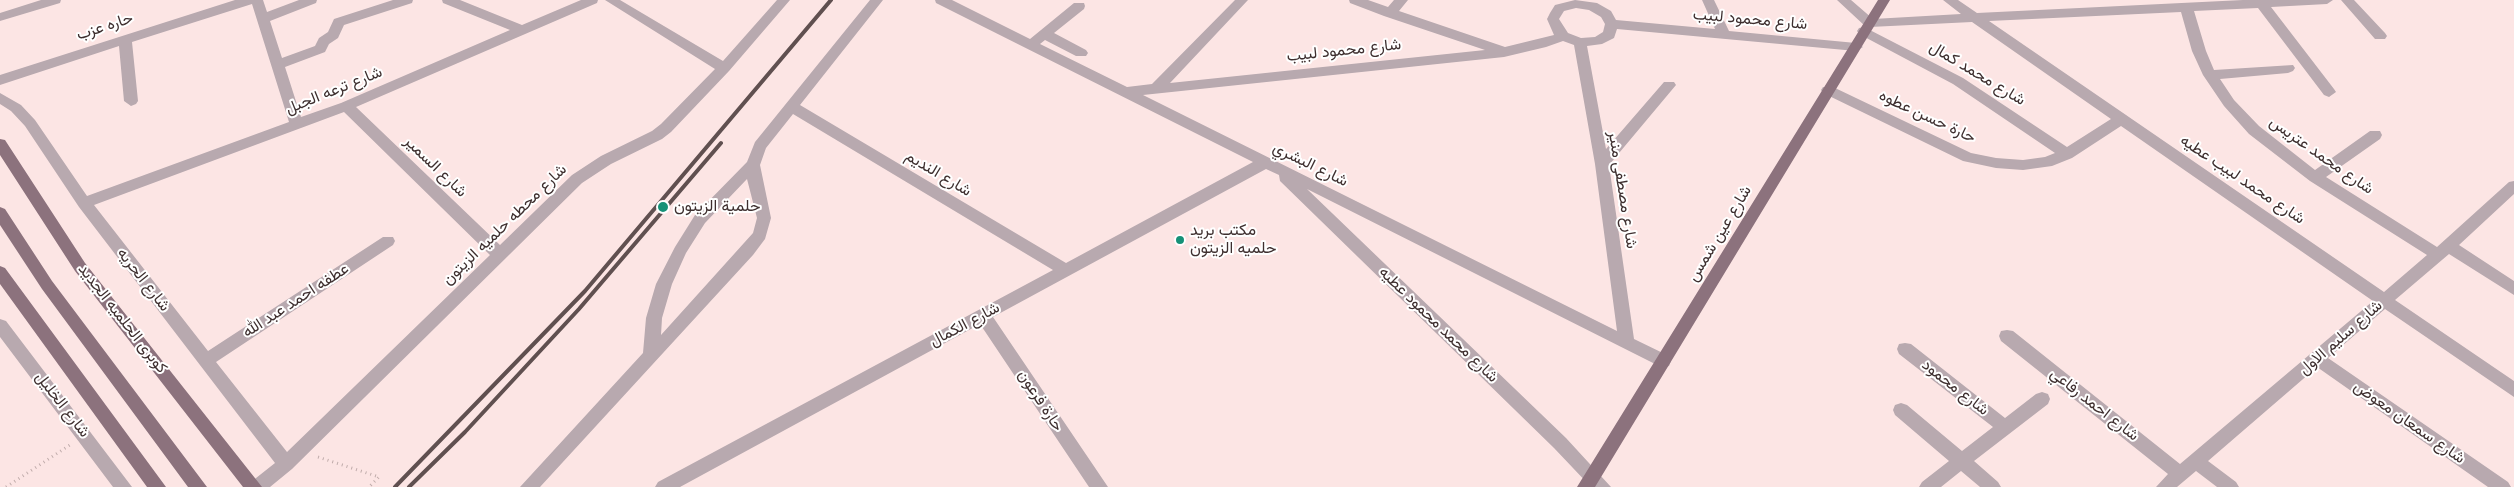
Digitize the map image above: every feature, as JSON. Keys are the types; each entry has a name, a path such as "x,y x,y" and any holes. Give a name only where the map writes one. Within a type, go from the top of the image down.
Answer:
{"main road":[{"name":"شارع عين شمس","path":"1594,483 1663,361 1884,0"},
{"name":"كوبرى الحلميه الجديد","path":"3,150 80,267 255,487"},
{"path":"0,213 47,285 198,487"},
{"path":"0,272 157,487"}],"street":[{"path":"0,17 55,0"},
{"name":"حاره عزب","path":"0,80 249,0"},
{"path":"257,0 297,125"},
{"path":"263,19 311,0"},
{"path":"277,65 322,49 324,41 334,33 339,22 406,0"},
{"path":"448,0 522,30"},
{"name":"شارع ترعه الجبل","path":"84,203 346,106 592,0"},
{"path":"611,0 724,68"},
{"name":"شارع محطه حلميه الزيتون","path":"255,487 286,464 577,179 606,160 657,135 666,128 724,68 784,0"},
{"path":"529,487 748,251 760,235 764,218 755,183 753,165 760,146 877,0"},
{"name":"شارع البشري","path":"941,0 1663,361"},
{"path":"1156,88 1242,0"},
{"path":"1355,0 1504,52"},
{"path":"1389,13 1402,0"},
{"path":"1708,0 1724,35"},
{"name":"شارع محمد كمال","path":"1843,0 1867,27 2011,114 2067,154"},
{"name":"شارع محمد لبيب عطيه","path":"1949,0 2344,270 2383,301 2514,390"},
{"path":"1867,27 1975,18 2326,0"},
{"path":"2347,0 2380,36"},
{"path":"1576,2 1600,10 1610,19 1612,24 1612,30 1604,39 1580,42 1563,36 1557,30 1553,19 1560,8 1576,2"},
{"path":"2261,3 2329,92"},
{"path":"1030,45 1079,6"},
{"name":"شارع محمد عتريس","path":"2186,7 2199,52 2210,74 2229,103 2254,130 2315,177 2514,289"},
{"name":"شارع محمود لبيب","path":"1612,24 1856,47"},
{"path":"1044,34 1081,53"},
{"name":"شارع محمود لبيب","path":"1126,92 1504,52 1546,43 1563,36"},
{"path":"125,39 131,101"},
{"name":"شارع مصطفى منير","path":"1580,42 1602,164 1627,343"},
{"path":"2210,74 2288,68"},
{"path":"1602,164 1669,85"},
{"name":"حارة حسن عطوه","path":"1828,90 1968,157 1996,163 2023,165 2047,162 2067,154 2122,118"},
{"name":"شارع الحريه","path":"0,98 16,108 30,124 84,203 286,464"},
{"name":"شارع السمير","path":"346,106 499,254"},
{"name":"شارع النديم","path":"792,107 1066,270"},
{"path":"2315,177 2375,135"},
{"name":"شارع الكمال","path":"664,487 683,482 983,315 1269,164"},
{"name":"شارع محمد محمود عطيه","path":"1269,164 1594,483"},
{"path":"651,354 654,318 664,284 680,250 700,219 725,191 753,165"},
{"name":"شارع سليم الاول","path":"2165,487 2443,250 2514,186"},
{"name":"عطفه احمد عبد الله","path":"205,361 388,241"},
{"name":"حارة فرعون","path":"983,315 1099,487"},
{"name":"شارع الخليل","path":"0,325 85,434 123,487"},
{"name":"شارع احمد رفاعي","path":"2007,336 2180,474"},
{"name":"شارع محمود","path":"1906,349 2006,427"},
{"name":"شارع سمعان معوض","path":"2316,359 2502,487"},
{"path":"1928,487 2042,399"},
{"path":"1901,410 1992,487"},
{"path":"2196,462 2230,487"}],"path":[{"path":"6,487 85,434"},
{"path":"338,463 380,477 369,487"}],"railway":[{"path":"395,487 585,291 831,0"},
{"path":"409,487 465,432 579,309 721,143"}],"place":[{"name":"حلمية الزيتون","path":"663,207"},
{"name":"مكتب بريد حلميه الزيتون","path":"1180,240"}]}
